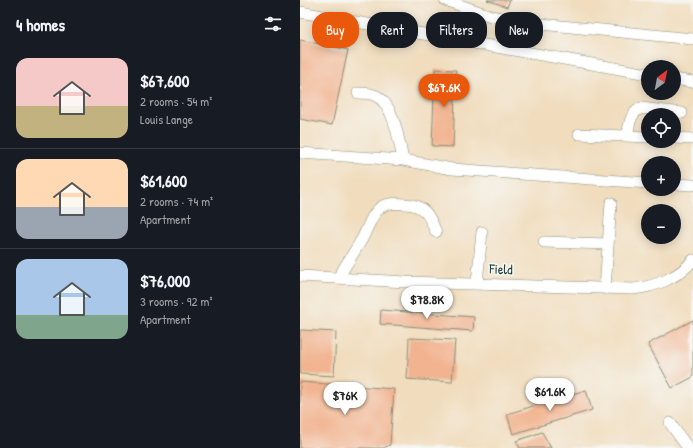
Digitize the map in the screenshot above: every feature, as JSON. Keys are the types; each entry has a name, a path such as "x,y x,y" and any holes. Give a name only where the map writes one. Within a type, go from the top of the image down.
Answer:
{"street":[{"path":"445,0 491,16 520,22 693,39"},
{"path":"300,12 641,73"},
{"path":"681,80 693,82"},
{"path":"358,92 375,95 386,104 398,137 403,160"},
{"path":"627,136 631,117 641,108 682,113"},
{"path":"578,134 641,137"},
{"path":"681,138 693,139"},
{"path":"300,153 403,160 452,169 641,182"},
{"path":"681,184 693,185"},
{"path":"604,289 612,203"},
{"path":"338,278 375,213 381,206 390,204 414,204 424,210 436,232"},
{"path":"477,283 482,232"},
{"path":"544,242 608,244"},
{"name":"Field","path":"300,276 406,282 477,283 633,290 644,288 677,273 693,260"},
{"path":"670,423 688,448"}],"building":[{"path":"487,0 510,0 507,7"},
{"path":"300,40 312,42 312,48 338,48 348,50 332,125 300,119"},
{"path":"435,69 456,70 453,147 432,146"},
{"path":"381,310 474,317 473,331 380,324"},
{"path":"693,320 693,377 672,388 648,344"},
{"path":"300,330 336,332 334,376 300,374"},
{"path":"409,338 455,340 452,382 407,379"},
{"path":"300,382 394,389 390,445 383,448 300,448"},
{"path":"586,390 592,410 513,434 507,414"},
{"path":"542,432 551,448 520,448 516,441"}]}
